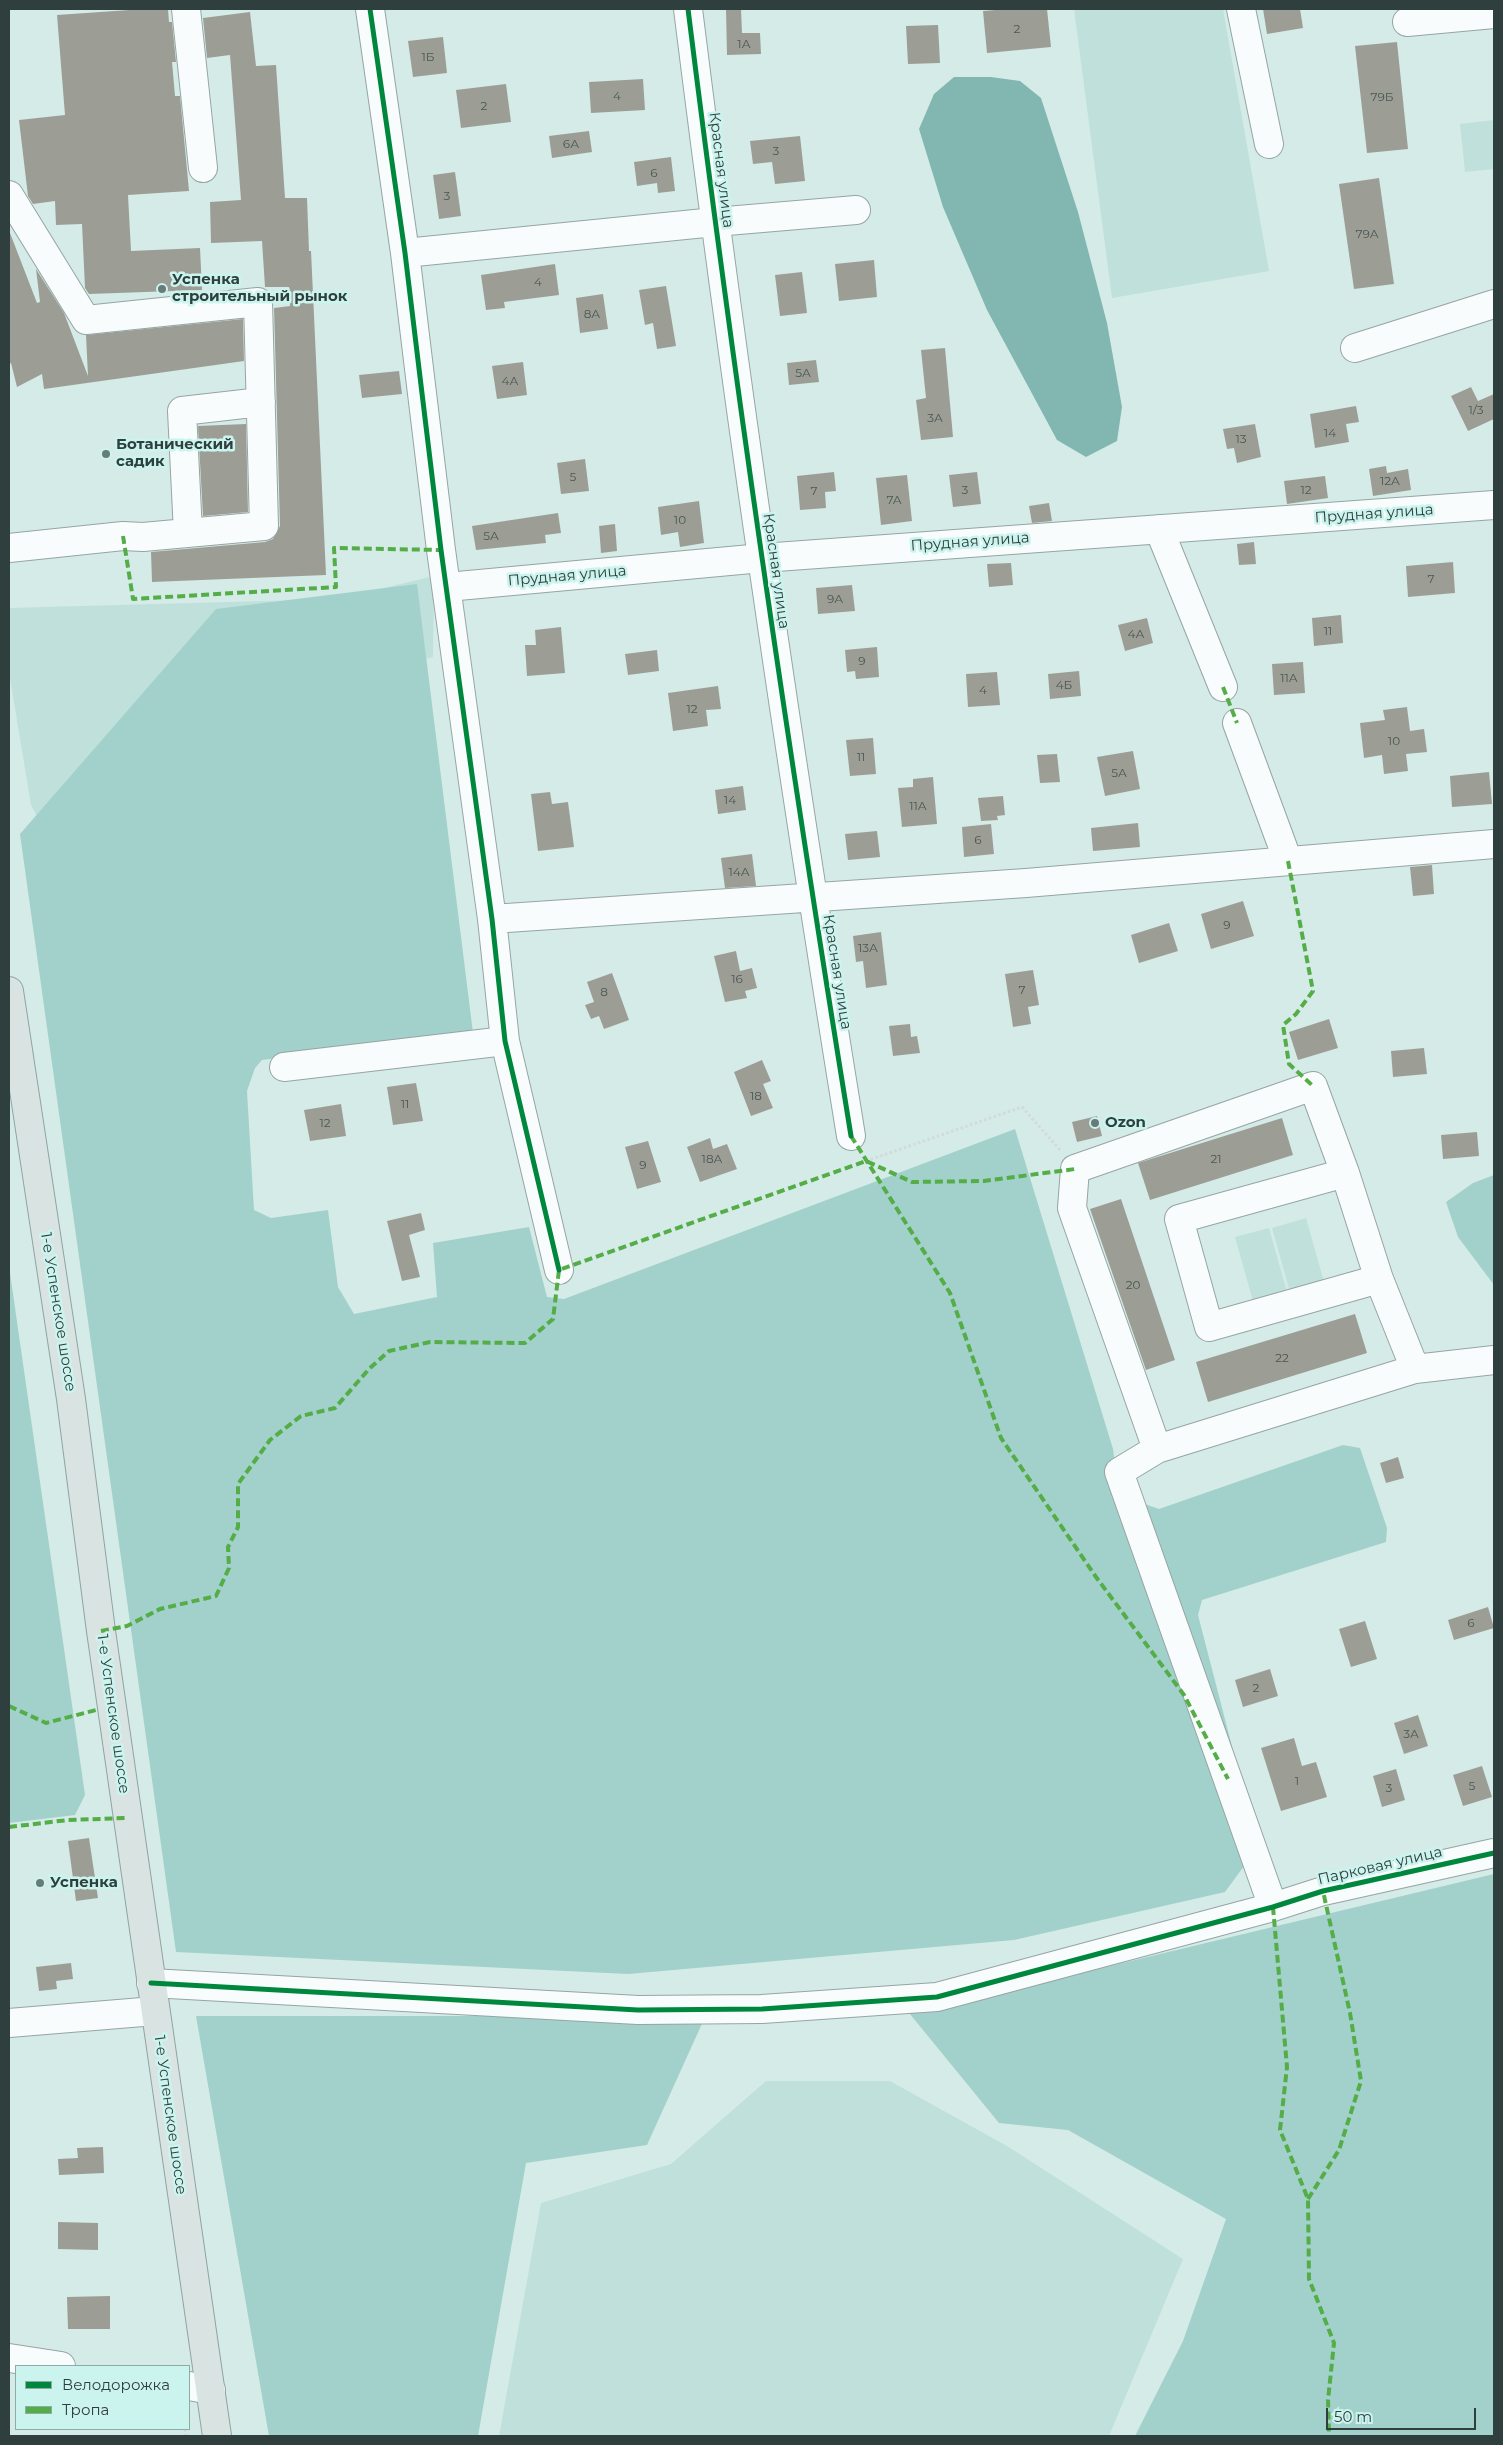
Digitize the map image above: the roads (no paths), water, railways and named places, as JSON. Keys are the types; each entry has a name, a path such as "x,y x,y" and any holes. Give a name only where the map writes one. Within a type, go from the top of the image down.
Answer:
{"main road":[{"name":"1-е Успенское шоссе","path":"9,991 71,1399 101,1631 155,2011 200,2388 217,2436"}],"street":[{"path":"186,9 203,168"},
{"path":"370,9 406,253 447,586 492,919 505,1041 559,1270"},
{"name":"Красная улица","path":"688,9 714,222 762,558 812,898 851,1136"},
{"path":"1241,9 1269,144"},
{"path":"1408,25 1494,14"},
{"path":"9,195 86,320 258,302 264,526 143,537 123,536 9,548"},
{"path":"406,253 714,222 856,210"},
{"path":"1355,348 1494,304"},
{"path":"188,533 182,411 261,402"},
{"name":"Прудная улица","path":"447,586 762,558 1494,505"},
{"path":"1158,529 1223,687"},
{"path":"1237,723 1288,862"},
{"path":"492,919 812,898 1288,862 1494,844"},
{"path":"284,1067 505,1041"},
{"path":"1157,1449 1072,1208 1075,1168 1313,1086 1345,1173 1379,1279 1415,1369"},
{"path":"1345,1173 1179,1219 1209,1327 1379,1279"},
{"path":"1273,1907 1119,1472 1157,1449 1415,1369 1494,1360"},
{"name":"Парковая улица","path":"151,1983 638,2010 772,2009 937,1997 1273,1907 1323,1891 1494,1853"},
{"path":"9,2024 155,2011"},
{"path":"9,2358 54,2365"}],"place":[{"name":"Успенка строительный рынок","path":"162,289"},
{"name":"Ботанический садик","path":"106,454"},
{"name":"Ozon","path":"1095,1123"},
{"name":"Успенка","path":"40,1883"}]}
